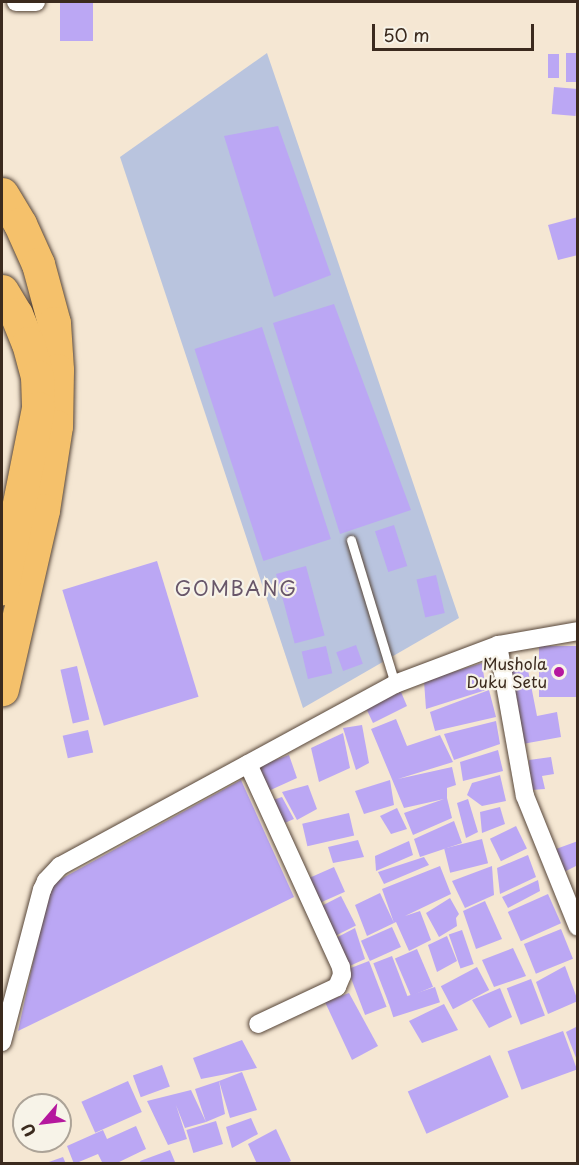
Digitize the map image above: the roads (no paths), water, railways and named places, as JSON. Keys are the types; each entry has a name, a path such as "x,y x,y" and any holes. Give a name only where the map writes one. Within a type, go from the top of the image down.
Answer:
{"highway":[{"path":"2,194 20,224 38,264 54,323 57,370 56,426 43,510 2,689"},
{"path":"2,291 16,314 28,343 37,376 38,408 2,588"}],"street":[{"path":"16,2 36,2"},
{"path":"2,1042 42,890 53,872 60,866 395,684 498,645 578,631"},
{"path":"498,645 525,796 578,927"},
{"path":"248,764 342,975 337,987 258,1024"}],"lane":[{"path":"351,540 395,684"}],"place":[{"name":"Mushola Duku Setu","path":"559,672"}],"district":[{"name":"GOMBANG","path":"236,588"}]}
